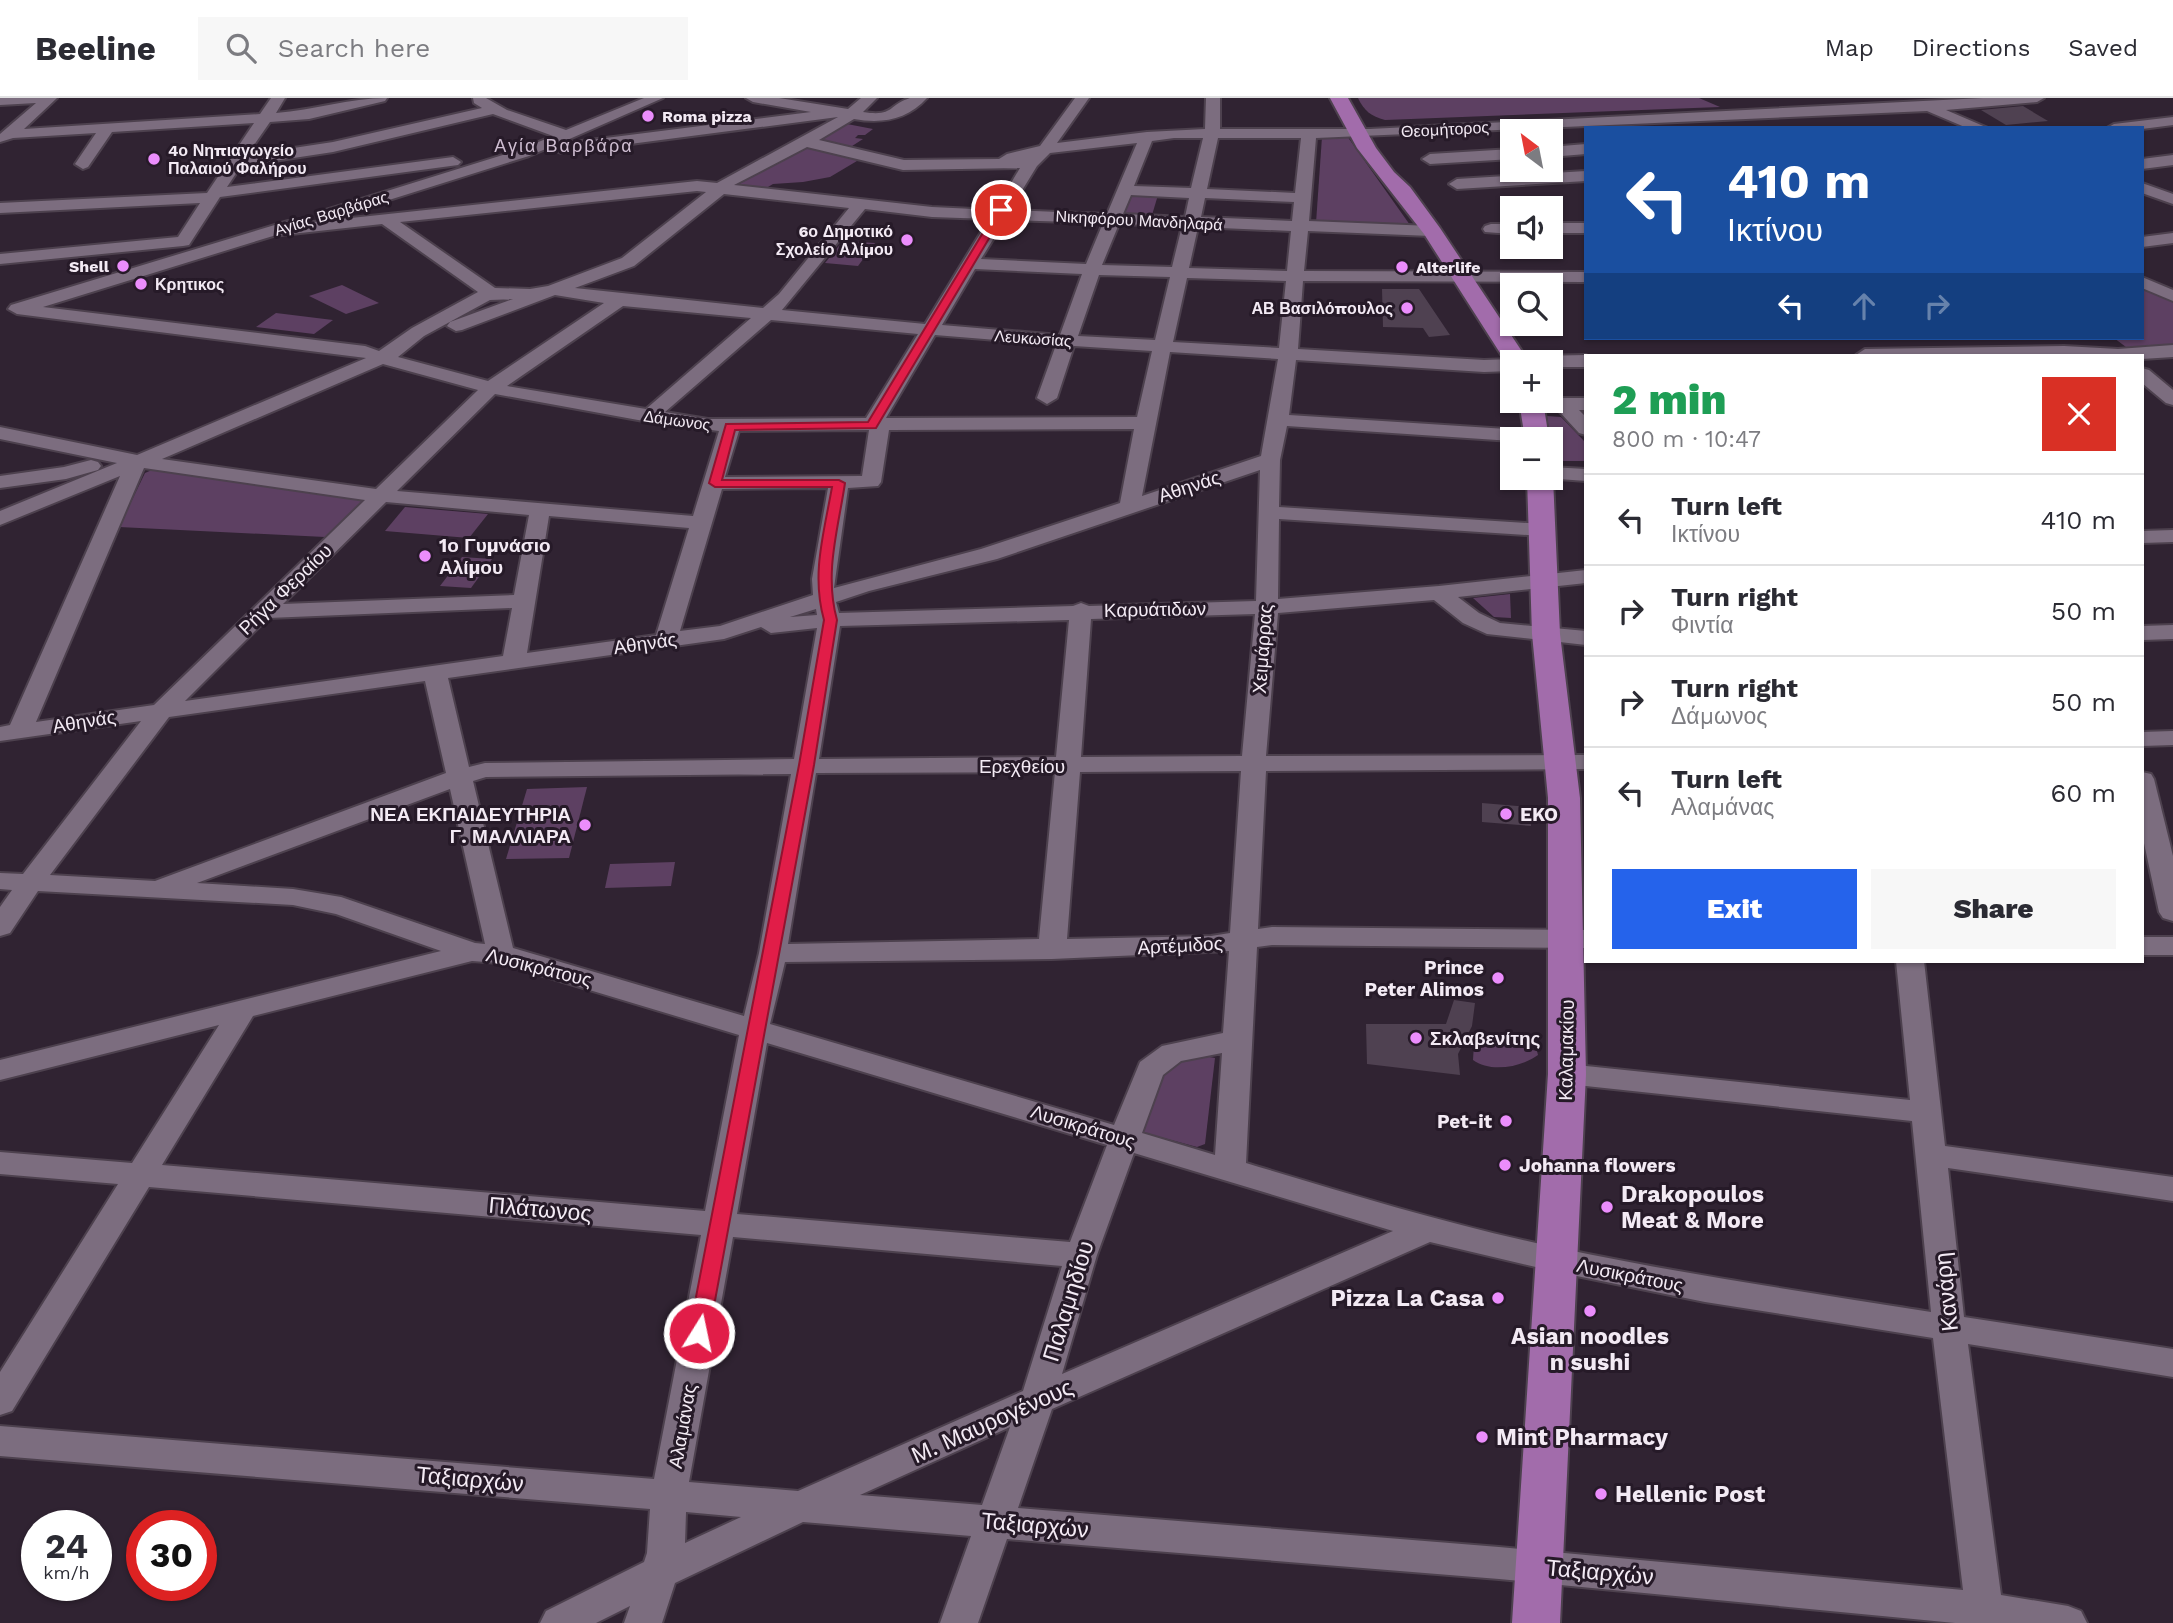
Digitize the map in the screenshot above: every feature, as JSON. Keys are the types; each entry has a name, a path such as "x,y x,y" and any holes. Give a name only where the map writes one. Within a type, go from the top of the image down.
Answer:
{"main road":[{"path":"1339,98 1401,177 1400,187 1509,350"},
{"path":"1352,98 1364,130"},
{"name":"Καλαμακίου","path":"1536,1623 1576,939 1572,762 1546,634 1541,490"}],"street":[{"path":"0,101 47,98"},
{"path":"4,138 47,98"},
{"path":"183,241 278,98"},
{"path":"4,138 107,128 309,115 380,98"},
{"path":"476,98 494,109 568,136"},
{"name":"Αγίας Βαρβάρας","path":"8,311 524,153 656,98"},
{"path":"753,98 844,114 889,116 920,98"},
{"path":"8,311 321,345 384,356 628,261 740,175 806,142 870,98"},
{"path":"715,483 871,482 876,425 998,214 1031,163 1045,149 1082,98"},
{"path":"1129,506 1162,346 1212,132 1213,98"},
{"name":"Θεομήτορος","path":"1364,130 1972,98"},
{"name":"Θεομήτορος","path":"1004,162 1012,157 1045,149 1147,136 1212,132 1623,124 1806,107 1925,107 2038,98"},
{"path":"1724,102 1742,110"},
{"path":"1806,107 1820,126"},
{"path":"1806,107 1835,126"},
{"path":"1925,107 1976,126"},
{"path":"235,162 333,147 494,109"},
{"path":"0,208 213,195 844,114"},
{"path":"2131,126 2173,121"},
{"path":"83,164 107,128"},
{"name":"Χειμάρρας","path":"1230,1169 1253,765 1267,607 1270,460 1279,420 1288,354 1309,132"},
{"path":"1047,398 1092,269 1147,136"},
{"path":"806,142 869,154 915,172 1004,162 1031,163"},
{"path":"1563,151 1584,149"},
{"path":"1430,159 1500,155"},
{"path":"2144,164 2173,160"},
{"path":"1457,184 1584,176"},
{"path":"2144,186 2173,181"},
{"name":"Νικηφόρου Μανδηλαρά","path":"272,231 682,186 722,188 860,205 998,214 1431,231"},
{"path":"2144,187 2173,199"},
{"path":"1124,190 1302,198"},
{"path":"649,416 792,290 860,205"},
{"path":"0,519 127,459 246,416 359,370 418,332 492,294 385,219"},
{"path":"1563,228 1584,228"},
{"path":"1491,229 1500,229"},
{"path":"2144,242 2173,238"},
{"path":"183,241 195,254"},
{"path":"0,259 183,241"},
{"path":"968,264 1295,277 1464,280 1584,276"},
{"path":"2144,283 2173,296"},
{"name":"Λευκωσίας","path":"492,294 530,295 555,290 620,300 1066,341 1500,365"},
{"name":"Ρήγα Φεραίου","path":"0,927 30,883 163,709 492,387 620,300"},
{"path":"2099,340 2117,354"},
{"path":"2132,354 2173,351"},
{"name":"Δάμωνος","path":"384,356 395,362 492,387 649,416 730,427 1145,423"},
{"path":"1563,361 1584,360"},
{"path":"2144,376 2173,399"},
{"path":"1563,403 1584,404"},
{"path":"1563,404 1584,427"},
{"path":"1279,420 1500,435"},
{"path":"666,640 730,427"},
{"path":"0,433 127,459 382,496 702,523"},
{"path":"66,473 81,450"},
{"path":"0,482 66,473 127,459"},
{"path":"10,732 127,459"},
{"name":"Αθηνάς","path":"827,608 1270,460"},
{"path":"1563,474 1584,475"},
{"name":"Αλαμάνας","path":"643,1623 666,1553 669,1495 755,1028 773,953 807,765 827,608 823,579 839,483"},
{"path":"514,662 540,509"},
{"path":"1267,513 1543,530"},
{"path":"2144,537 2173,536"},
{"name":"Καρυάτιδων","path":"724,632 827,608 1081,610 1267,607 1439,593 1584,576"},
{"path":"1439,593 1482,624 1495,629 1584,638"},
{"path":"261,612 524,601"},
{"path":"1052,950 1081,610"},
{"name":"Αθηνάς","path":"10,732 724,632"},
{"path":"2144,633 2173,632"},
{"path":"435,673 502,954"},
{"path":"2144,739 2173,738"},
{"name":"Ερεχθείου","path":"153,890 459,777 485,770 807,765 1572,762"},
{"path":"2144,783 2163,819 2173,912"},
{"name":"Λυσικράτους","path":"0,881 293,898 341,906 472,952 502,954 1428,1228 1557,1261 1705,1289 2173,1363"},
{"name":"Αρτέμιδος","path":"773,953 1052,950 1210,945 1272,936 1576,939"},
{"path":"2144,946 2173,946"},
{"path":"0,1070 472,952"},
{"name":"Κανάρη","path":"1910,963 1949,1328 1985,1616"},
{"path":"0,1401 243,1008"},
{"name":"Παλαμηδίου","path":"959,1623 1037,1401 1081,1255 1122,1138 1150,1069 1172,1053 1237,1040"},
{"path":"1567,1074 1926,1112"},
{"path":"1932,1155 2173,1189"},
{"name":"Πλάτωνος","path":"0,1163 1081,1255"},
{"name":"Μ. Μαυρογένους","path":"559,1623 660,1571 800,1506 1428,1228"},
{"name":"Ταξιαρχών","path":"0,1441 1539,1567 2068,1623"}],"shaded area":[{"path":"1358,98 1699,98 1720,107 1385,120 1368,112"},
{"path":"847,124 873,129 865,135 858,135 855,138 863,139 849,148 814,142"},
{"path":"1347,136 1410,225 1316,223 1322,137"},
{"path":"807,145 862,158 830,177 773,184 761,191 734,187"},
{"path":"1130,194 1158,195 1152,215 1124,214"},
{"path":"843,241 875,243 858,266 825,263"},
{"path":"342,285 379,303 346,314 309,296"},
{"path":"2144,288 2173,302 2173,346 2130,350 2117,340 2144,340"},
{"path":"276,313 333,320 314,334 256,327"},
{"path":"1547,416 1561,417 1584,441 1584,461 1563,461 1563,427 1548,427"},
{"path":"154,469 361,498 364,501 332,535 325,537 119,527 145,473"},
{"path":"405,507 488,514 469,538 385,531"},
{"path":"462,557 492,559 471,588 440,586"},
{"path":"1510,594 1511,618 1494,617 1473,598"},
{"path":"587,787 569,858 506,859 527,789"},
{"path":"675,862 671,886 605,888 610,864"},
{"path":"1481,1039 1537,1051 1538,1055 1523,1063 1506,1067 1480,1064 1473,1060 1474,1044"},
{"path":"1204,1056 1215,1058 1205,1144 1197,1147 1138,1131 1165,1065"}],"building":[{"path":"2023,106 2048,121 2006,125 1981,110"},
{"name":"ΑΒ Βασιλόπουλος","path":"1382,289 1419,289 1450,335 1429,337 1423,328 1383,327"},
{"name":"EKO","path":"1482,803 1530,807 1531,826 1482,822"},
{"name":"Σκλαβενίτης","path":"1454,1000 1475,1003 1472,1026 1458,1054 1460,1075 1367,1064 1366,1024 1446,1024"}],"place":[{"name":"Roma pizza","path":"648,116"},
{"name":"4ο Νηπιαγωγείο Παλαιού Φαλήρου","path":"154,159"},
{"name":"6ο Δημοτικό Σχολείο Αλίμου","path":"907,240"},
{"name":"Shell","path":"123,266"},
{"name":"Alterlife","path":"1402,267"},
{"name":"Κρητικος","path":"141,284"},
{"name":"ΑΒ Βασιλόπουλος","path":"1407,308"},
{"name":"1ο Γυμνάσιο Αλίμου","path":"425,556"},
{"name":"EKO","path":"1506,814"},
{"name":"ΝΕΑ ΕΚΠΑΙΔΕΥΤΗΡΙΑ Γ. ΜΑΛΛΙΑΡΑ","path":"585,825"},
{"name":"Prince Peter Alimos","path":"1498,978"},
{"name":"Σκλαβενίτης","path":"1416,1038"},
{"name":"Pet-it","path":"1506,1121"},
{"name":"Johanna flowers","path":"1505,1165"},
{"name":"Drakopoulos Meat & More","path":"1607,1207"},
{"name":"Pizza La Casa","path":"1498,1298"},
{"name":"Asian noodles n sushi","path":"1590,1311"},
{"name":"Mint Pharmacy","path":"1482,1437"},
{"name":"Hellenic Post","path":"1601,1494"}],"district":[{"name":"Αγία Βαρβάρα","path":"564,146"}],"route":[{"path":"699,1333 807,765 830,620 823,579 839,483 715,483 730,427 872,425 1001,210"}]}
